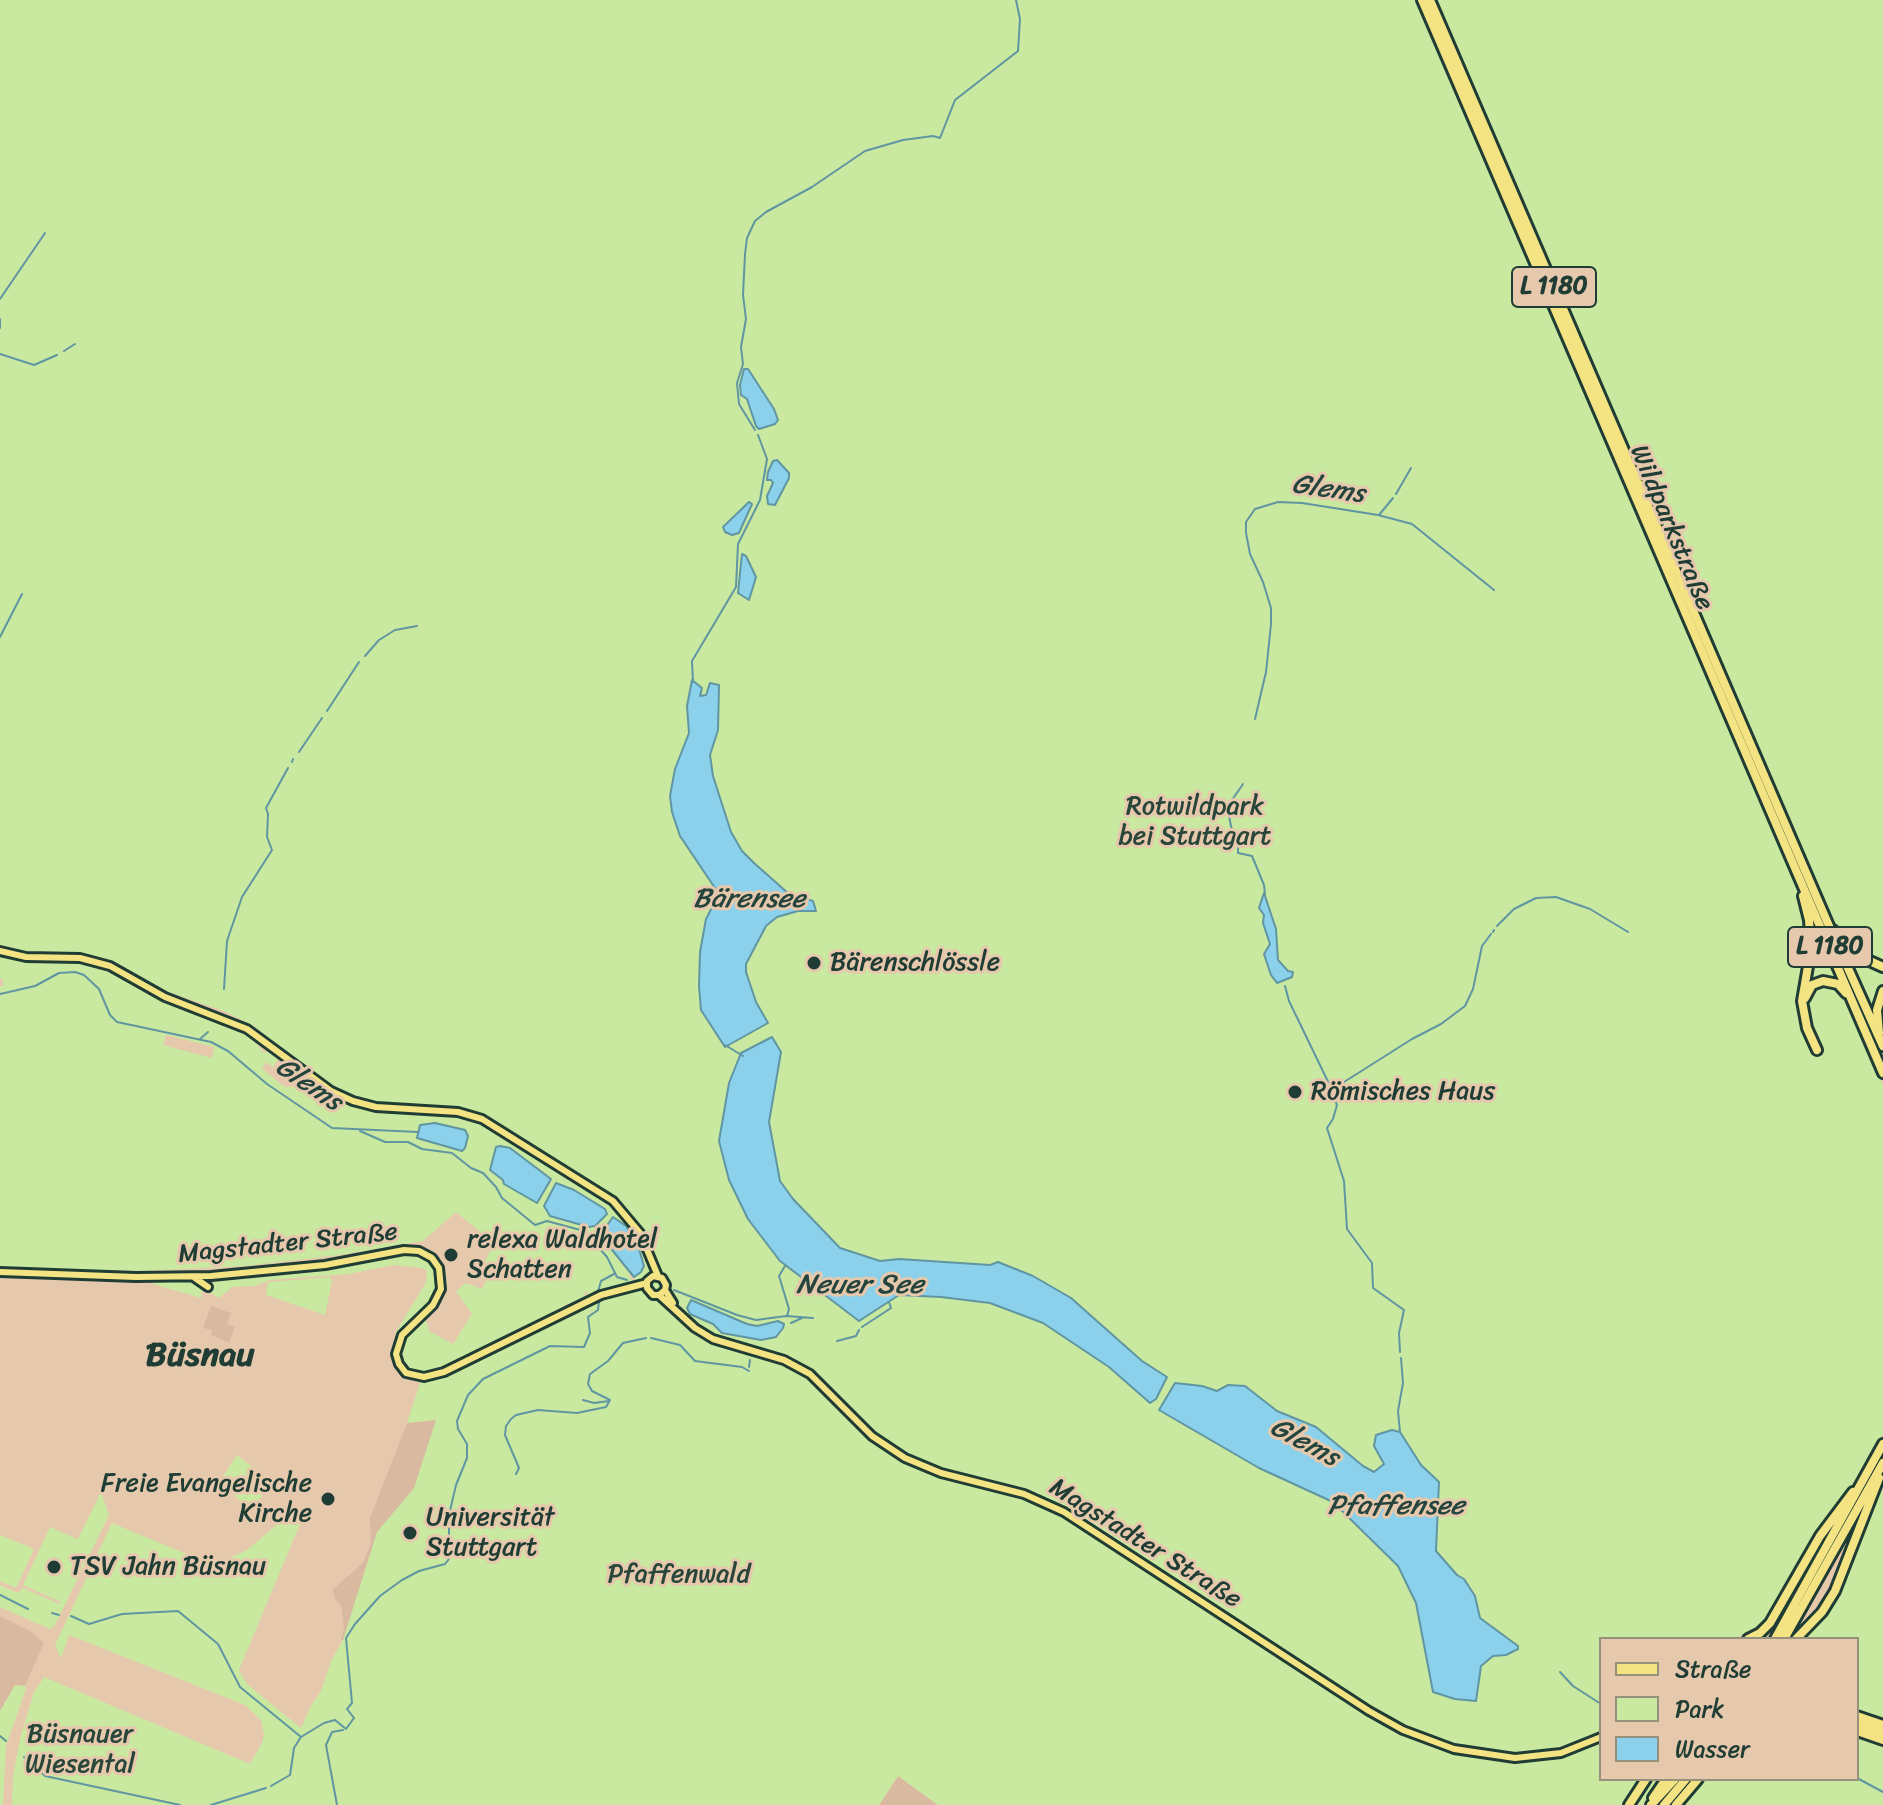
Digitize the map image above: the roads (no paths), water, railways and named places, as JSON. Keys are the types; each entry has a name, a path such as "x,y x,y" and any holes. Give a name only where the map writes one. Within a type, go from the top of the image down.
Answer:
{"highway":[{"path":"1415,0 1473,119"},
{"name":"Wildparkstraße","path":"1422,0 1659,540"},
{"name":"Wildparkstraße","path":"1432,0 1883,1073"},
{"name":"Wildparkstraße","path":"1666,557 1882,1044"},
{"name":"L 1180","path":"1799,877 1811,941 1803,1006 1807,1028 1817,1050"},
{"name":"L 1180","path":"1829,926 1852,950 1883,967"},
{"name":"L 1180","path":"1803,1006 1809,990 1823,981 1831,981 1840,985 1860,1018"},
{"name":"L 1180","path":"1882,1044 1877,1010 1883,991"},
{"path":"1785,1637 1883,1444"},
{"path":"1776,1637 1883,1463"},
{"path":"1798,1637 1815,1621 1835,1591 1883,1470"},
{"path":"1751,1637 1766,1628 1820,1536 1863,1479"},
{"path":"1859,1717 1883,1725"},
{"path":"1859,1724 1883,1732"},
{"path":"1859,1732 1883,1740"},
{"path":"1629,1805 1645,1781"},
{"path":"1650,1805 1665,1781"},
{"path":"1650,1805 1680,1781"},
{"path":"1664,1805 1680,1781"},
{"path":"1676,1805 1696,1781"}],"main road":[{"name":"Magstadter Straße","path":"0,951 26,957 80,958 110,966 165,997 247,1029 331,1091 353,1101 376,1107 458,1112 482,1119 613,1201 636,1227 651,1258 651,1282"},
{"name":"Magstadter Straße","path":"0,1272 191,1276 325,1265 404,1250 425,1254 434,1260 441,1271 441,1289 433,1305 402,1335 396,1351 397,1361 403,1370 421,1377 444,1372 601,1295 651,1282 665,1282 662,1292 683,1317 713,1339 776,1357 804,1370 822,1384 872,1436 916,1464 1024,1494 1064,1512 1369,1711 1417,1737 1468,1752 1527,1758 1567,1752 1599,1738"},
{"path":"191,1276 208,1287"},
{"path":"651,1282 653,1295 662,1292"}],"water":[{"path":"744,369 748,369 774,409 778,420 775,424 759,429 756,426 747,399 741,395"},
{"path":"777,460 789,473 789,478 775,505 768,504 767,496 773,483 767,480 773,461"},
{"path":"749,502 752,504 739,533 732,535 725,532 723,527"},
{"path":"742,554 756,577 749,600 738,593"},
{"name":"Bärensee","path":"692,680 702,688 700,696 706,695 710,683 719,685 718,730 710,755 713,776 731,832 742,851 754,863 789,894 813,901 816,911 798,911 777,917 766,926 746,964 746,972 756,1002 768,1023 725,1047 701,1010 699,986 700,952 706,919 719,894 680,836 670,796 675,769 689,733 687,706"},
{"path":"1264,893 1276,929 1278,960 1293,972 1292,977 1277,983 1264,954 1270,944 1263,923 1264,915 1259,908"},
{"name":"Neuer See","path":"772,1037 781,1052 769,1122 780,1181 840,1248 880,1261 899,1259 990,1265 998,1262 1033,1276 1071,1298 1142,1361 1167,1377 1156,1399 1150,1403 1109,1367 1043,1323 990,1303 899,1295 859,1321 780,1261 748,1219 729,1180 719,1141 729,1083 741,1053"},
{"path":"435,1123 465,1130 468,1136 465,1148 462,1151 417,1138 420,1125"},
{"path":"496,1147 510,1148 551,1179 537,1203 504,1184 490,1170"},
{"path":"556,1183 574,1190 605,1209 607,1214 595,1226 589,1227 550,1216 544,1206"},
{"path":"613,1217 626,1226 639,1249 644,1266 634,1277 600,1235"},
{"path":"691,1300 747,1324 757,1326 778,1321 784,1324 783,1328 776,1337 761,1340 722,1333 713,1324 690,1314 687,1308"},
{"name":"Pfaffensee","path":"1175,1383 1217,1391 1228,1385 1245,1386 1277,1411 1316,1427 1374,1472 1384,1464 1374,1446 1376,1435 1392,1430 1400,1432 1421,1465 1439,1482 1436,1551 1464,1579 1475,1596 1480,1618 1518,1646 1506,1655 1493,1656 1481,1666 1476,1701 1433,1692 1416,1603 1398,1566 1333,1502 1259,1468 1159,1410"}],"waterway":[{"path":"755,430 739,404 737,383 743,364 741,347 746,319 743,295 745,254 747,238 755,221 865,151 903,140 940,138 955,100 1018,51 1020,19 1016,0"},
{"path":"0,299 45,233"},
{"path":"0,319 0,328"},
{"path":"64,351 75,344"},
{"path":"0,354 34,365 57,355"},
{"path":"693,682 692,661 736,587 738,544 760,500 767,459 758,435"},
{"path":"1396,494 1411,468"},
{"path":"1379,515 1393,498"},
{"name":"Glems","path":"1255,719 1266,672 1271,624 1271,608 1250,554 1246,533 1246,522 1255,509 1278,502 1302,503 1378,515 1412,524 1494,590"},
{"path":"0,637 22,594"},
{"path":"365,656 379,640 395,630 417,626"},
{"path":"327,711 359,662"},
{"path":"299,752 322,718"},
{"path":"224,989 227,941 242,897 272,850 267,837 266,808 288,768"},
{"name":"Glems","path":"1243,784 1230,803 1229,816 1232,831 1238,837 1238,853 1252,856 1265,894"},
{"path":"1497,926 1514,909 1536,898 1556,897 1590,909 1628,932"},
{"path":"1333,1089 1441,1024 1465,1006 1473,989 1482,946 1491,934"},
{"name":"Glems","path":"0,994 35,986 59,973 75,972 84,975 99,989 110,1015 117,1022 211,1042 228,1051 267,1084 332,1128 418,1132"},
{"name":"Glems","path":"1285,986 1289,1001 1333,1092"},
{"path":"200,1039 208,1032"},
{"path":"725,1045 743,1056"},
{"name":"Glems","path":"1333,1096 1337,1105 1327,1128 1344,1181 1347,1229 1372,1263 1373,1288 1404,1310 1399,1333 1400,1352"},
{"name":"Glems","path":"360,1131 385,1142 408,1142 422,1149 452,1153 483,1173 502,1198 535,1225 547,1221 584,1231 607,1257 617,1277 627,1280"},
{"path":"785,1266 779,1276 789,1309 787,1316"},
{"path":"598,1292 601,1281 614,1274"},
{"name":"Glems","path":"674,1290 756,1320 786,1316 813,1318"},
{"path":"271,1786 290,1775 294,1748 301,1737 335,1720 346,1729 354,1718 347,1709 352,1703 346,1638 355,1624 380,1596 402,1580 419,1571 445,1564 449,1559 449,1515 467,1458 467,1444 457,1421 468,1395 483,1379 550,1346 584,1347 590,1333 588,1317 598,1310 599,1301"},
{"path":"862,1327 891,1308 889,1302"},
{"name":"Glems","path":"791,1323 802,1318"},
{"path":"837,1341 856,1336 859,1330"},
{"path":"516,1474 519,1468 505,1435 511,1419 538,1410 577,1413 606,1407 610,1400 592,1391 588,1384 590,1374 608,1361 623,1343 646,1338"},
{"path":"651,1338 680,1345 695,1361 742,1367 749,1371"},
{"name":"Glems","path":"1400,1432 1401,1358"},
{"path":"749,1367 750,1360"},
{"path":"583,1400 594,1403 609,1401"},
{"path":"0,1595 28,1609"},
{"path":"71,1616 89,1624 122,1614 178,1611 218,1644 240,1687 301,1737"},
{"path":"52,1613 59,1615"},
{"path":"1560,1672 1573,1686 1599,1703"},
{"path":"337,1805 326,1745 332,1732 343,1730"},
{"path":"0,1736 6,1741"},
{"path":"24,1757 45,1776 180,1805"},
{"path":"1859,1779 1883,1792"},
{"path":"211,1805 266,1788"}],"place":[{"name":"Bärenschlössle","path":"814,963"},
{"name":"Römisches Haus","path":"1295,1092"},
{"name":"relexa Waldhotel Schatten","path":"451,1255"},
{"name":"Freie Evangelische Kirche","path":"328,1499"},
{"name":"Universität Stuttgart","path":"410,1533"},
{"name":"TSV Jahn Büsnau","path":"54,1567"}],"district":[{"name":"Büsnau","path":"200,1356"}],"park label":[{"name":"Rotwildpark bei Stuttgart","path":"1195,822"},
{"name":"Pfaffenwald","path":"679,1575"},
{"name":"Büsnauer Wiesental","path":"80,1750"}]}
